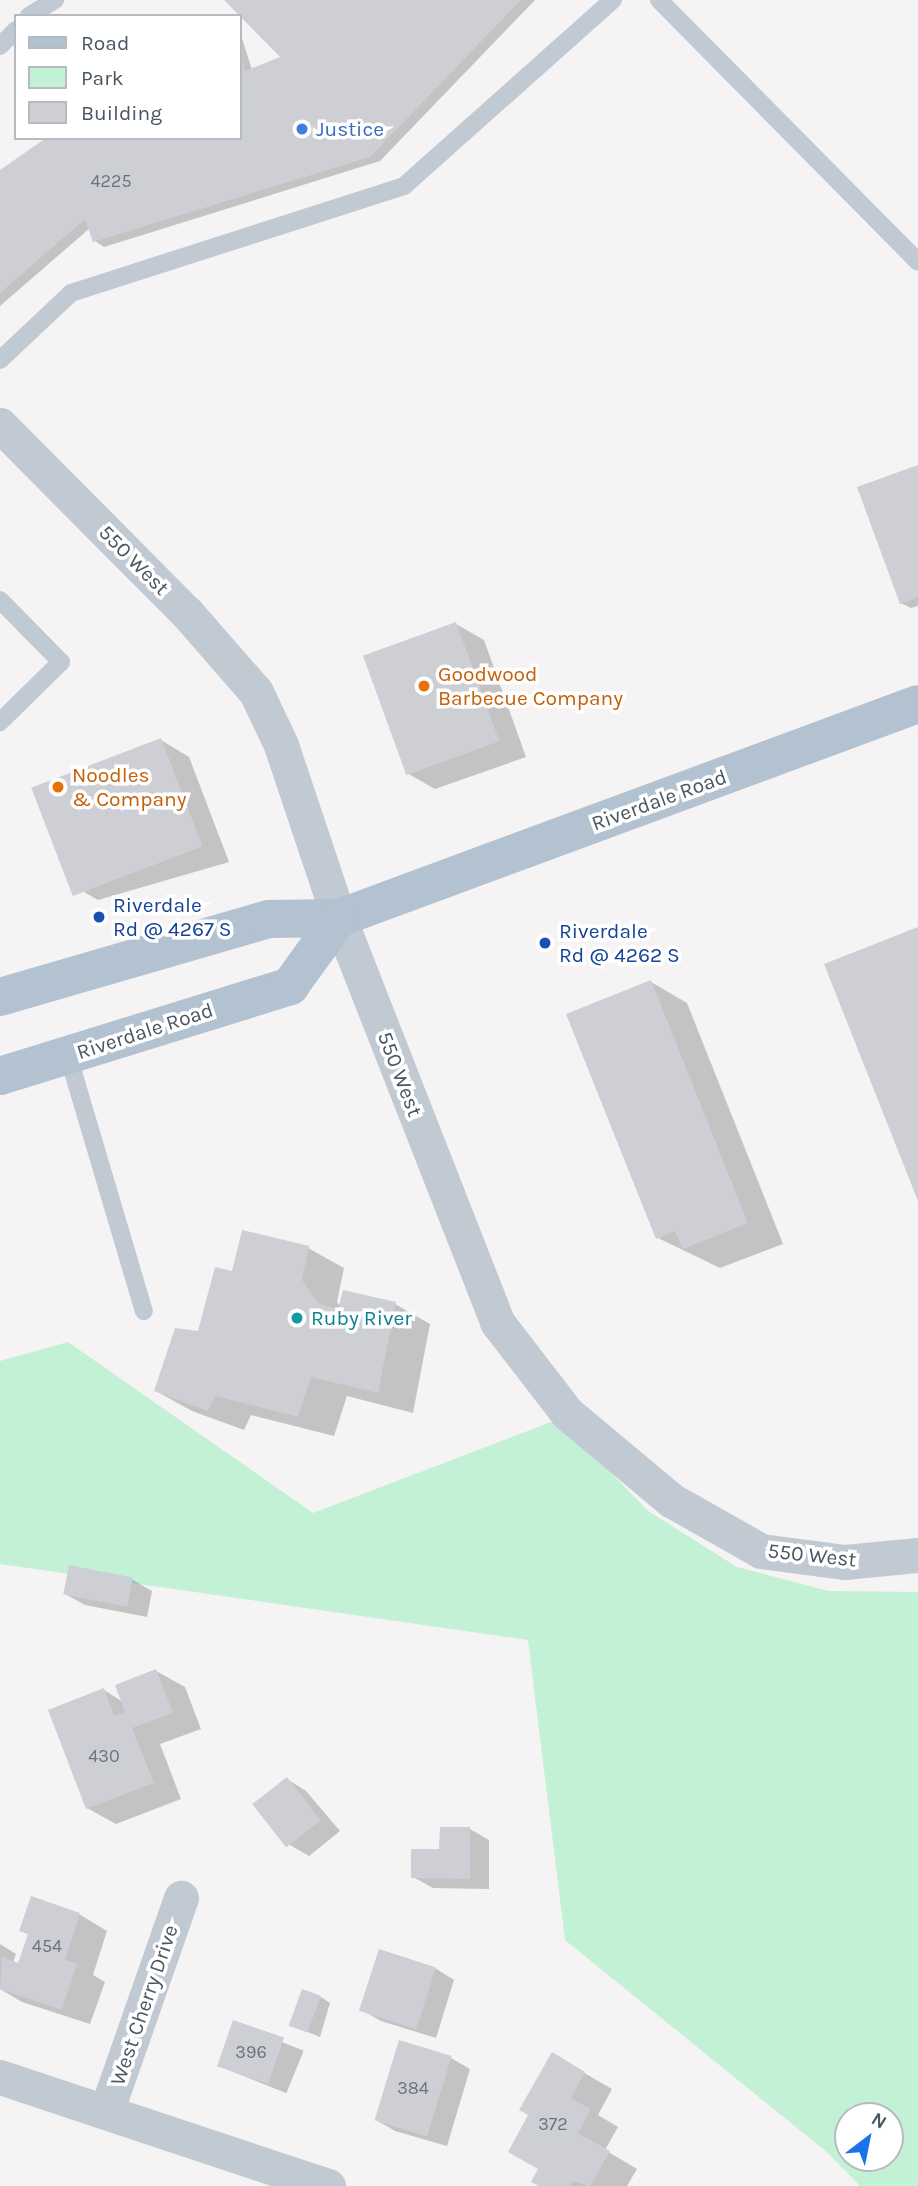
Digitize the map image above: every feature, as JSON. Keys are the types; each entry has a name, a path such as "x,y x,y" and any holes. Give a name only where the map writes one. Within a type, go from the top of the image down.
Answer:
{"main road":[{"name":"Riverdale Road","path":"0,996 258,922 339,918 918,704"},
{"name":"Riverdale Road","path":"0,1076 290,986 339,918"}],"street":[{"name":"550 West","path":"0,425 219,647 256,692 281,745 339,918 497,1322 567,1413 671,1500 761,1551 845,1562 918,1555"},
{"name":"West Cherry Drive","path":"106,2112 181,1898"},
{"name":"West Cherry Drive","path":"0,2077 328,2186"}],"lane":[{"path":"32,14 55,0"},
{"path":"0,360 71,293 404,186 612,0"},
{"path":"659,0 918,262"},
{"path":"0,46 14,32"},
{"path":"0,600 61,662 0,722"},
{"path":"68,1055 144,1311"}],"green space":[{"path":"68,1342 313,1513 559,1419 648,1511 737,1567 828,1591 918,1592 918,2186 860,2186 846,2172 904,2172 904,2102 834,2102 834,2159 565,1940 528,1640 0,1564 0,1361"}],"building":[{"path":"224,0 521,0 370,157 93,242 85,219 0,293 0,170 43,140 242,140 242,60 245,71 280,57 242,18 242,14 238,14"},
{"path":"918,465 918,597 900,604 857,487"},
{"path":"456,622 499,741 406,775 363,656"},
{"path":"161,738 203,846 73,896 31,788"},
{"path":"918,927 918,1201 824,964"},
{"path":"651,980 748,1223 683,1249 675,1231 656,1239 566,1014"},
{"name":"Ruby River","path":"242,1230 309,1246 302,1280 319,1304 338,1309 343,1290 396,1302 378,1393 311,1377 298,1417 215,1396 208,1411 154,1391 175,1328 198,1331 215,1267 232,1271"},
{"path":"69,1565 133,1577 127,1607 63,1594"},
{"path":"156,1669 173,1713 132,1728 154,1783 86,1809 48,1710 104,1688 114,1716 125,1712 115,1685"},
{"path":"287,1777 321,1820 286,1847 252,1804"},
{"path":"440,1827 470,1827 470,1879 411,1878 411,1849 439,1849"},
{"path":"31,1896 80,1913 65,1960 77,1964 62,2010 0,1989 2,1957 18,1963 28,1934 19,1931"},
{"path":"379,1949 436,1968 416,2029 359,2011"},
{"path":"302,1989 321,1996 307,2032 289,2026"},
{"path":"233,2020 284,2038 268,2084 217,2066"},
{"path":"399,2040 452,2056 427,2136 374,2120"},
{"path":"552,2052 585,2072 571,2098 591,2109 578,2133 610,2151 590,2186 573,2181 570,2186 539,2186 531,2182 538,2169 508,2152 528,2115 519,2110"}],"place":[{"name":"Justice","path":"302,129"},
{"name":"Goodwood Barbecue Company","path":"424,686"},
{"name":"Noodles & Company","path":"58,787"},
{"name":"Riverdale Rd @ 4267 S","path":"99,917"},
{"name":"Riverdale Rd @ 4262 S","path":"545,943"},
{"name":"Ruby River","path":"297,1318"}]}
